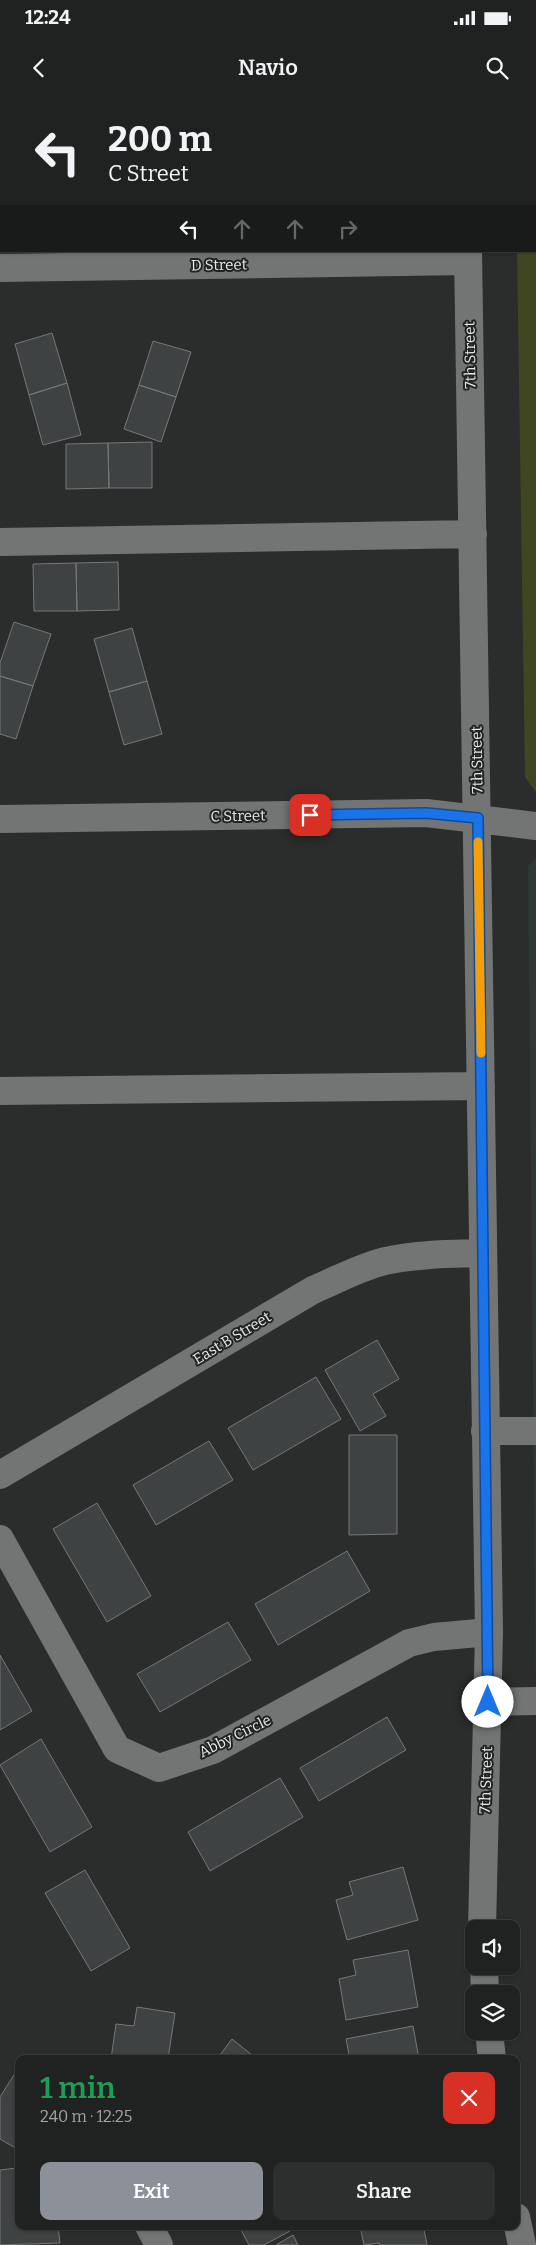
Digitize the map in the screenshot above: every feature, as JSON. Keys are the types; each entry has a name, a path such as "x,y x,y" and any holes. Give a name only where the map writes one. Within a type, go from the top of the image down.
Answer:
{"street":[{"name":"D Street","path":"0,268 468,256"},
{"name":"7th Street","path":"468,256 478,818 488,1632 482,1920"},
{"path":"0,542 473,534"},
{"name":"C Street","path":"0,820 426,813 536,826"},
{"path":"0,1091 481,1086"},
{"name":"East B Street","path":"0,1475 313,1290 385,1261 426,1255 482,1253"},
{"path":"485,1430 536,1430"},
{"name":"Abby Circle","path":"0,1539 118,1749 159,1768 214,1750 409,1643 434,1637 488,1632"},
{"path":"488,1702 536,1701"},
{"path":"490,2040 492,2055"},
{"path":"151,2230 159,2245"},
{"path":"519,2230 522,2245"}],"shaded area":[{"path":"536,858 536,1710 528,866"}],"green space":[{"path":"517,252 536,252 536,792 525,777"}],"building":[{"path":"52,333 67,383 29,395 15,344"},
{"path":"153,341 191,352 176,397 139,385"},
{"path":"67,383 81,435 43,445 29,395"},
{"path":"139,385 176,397 161,442 124,429"},
{"path":"152,442 152,488 109,488 108,443"},
{"path":"108,443 109,488 66,489 66,444"},
{"path":"118,562 119,610 77,611 76,563"},
{"path":"76,563 77,611 34,611 33,564"},
{"path":"14,622 51,634 33,686 0,676 0,663"},
{"path":"132,628 147,681 109,692 94,639"},
{"path":"0,676 33,686 16,739 0,734"},
{"path":"147,681 162,734 124,745 109,692"},
{"path":"377,1340 399,1379 373,1394 386,1416 360,1431 325,1370"},
{"path":"316,1377 341,1419 253,1470 228,1428"},
{"path":"349,1435 397,1435 397,1534 349,1535"},
{"path":"209,1441 233,1480 156,1525 133,1485"},
{"path":"97,1503 151,1596 107,1622 53,1529"},
{"path":"347,1551 370,1591 278,1645 255,1604"},
{"path":"228,1622 251,1660 160,1712 137,1674"},
{"path":"0,1655 32,1711 0,1730"},
{"path":"387,1717 406,1750 319,1801 300,1768"},
{"path":"41,1739 92,1827 50,1852 0,1765"},
{"path":"280,1778 303,1817 210,1871 188,1832"},
{"path":"403,1867 418,1920 347,1940 336,1900 353,1895 349,1882"},
{"path":"85,1870 130,1948 91,1971 45,1893"},
{"path":"408,1950 418,2007 346,2020 339,1979 356,1975 353,1960"},
{"path":"137,2007 175,2013 169,2055 112,2055 116,2024 134,2026"},
{"path":"413,2026 418,2055 349,2055 346,2039"},
{"path":"232,2039 252,2055 220,2055"},
{"path":"15,2073 15,2148 0,2139 0,2097"},
{"path":"15,2168 15,2230 58,2230 60,2243 0,2245 0,2170"},
{"path":"241,2230 290,2231 264,2245 249,2245"},
{"path":"361,2230 424,2230 427,2245 380,2245 379,2243 364,2245"},
{"path":"293,2235 298,2245 276,2245"}],"slow traffic":[{"path":"478,842 481,1053"}],"route":[{"path":"310,815 426,813 478,818 488,1702"}]}
